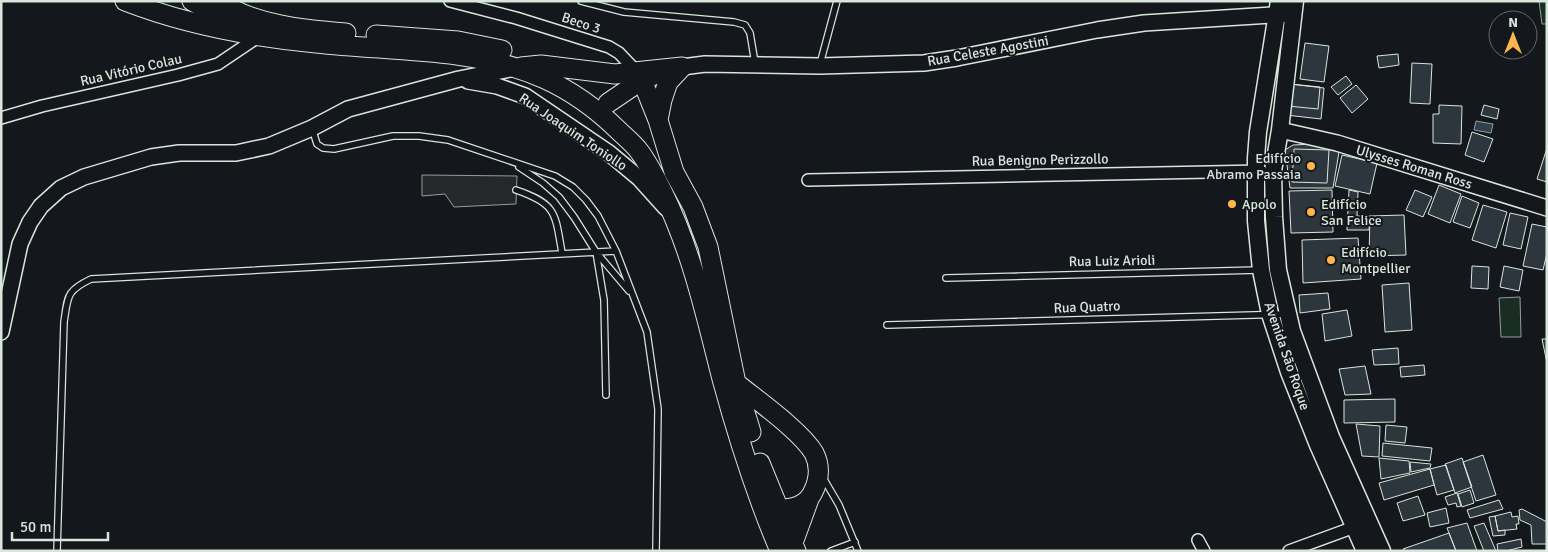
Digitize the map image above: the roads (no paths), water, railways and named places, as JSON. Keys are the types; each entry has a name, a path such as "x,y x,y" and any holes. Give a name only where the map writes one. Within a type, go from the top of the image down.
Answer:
{"highway":[{"path":"125,1 148,10 229,31 315,43 456,55 517,67 567,89 599,112 638,150 654,175 676,219 688,252 730,407 769,508 789,548"},
{"path":"192,1 225,20 261,35"},
{"path":"218,1 259,20 327,31 458,41 502,50 541,65 578,83 608,103 674,172"},
{"path":"517,67 541,65 640,76 682,67"},
{"path":"658,120 668,82 682,67"},
{"path":"608,103 640,76"},
{"path":"640,76 658,120 674,172 693,207 708,247 736,383 762,472 769,508"},
{"path":"736,383 801,437 814,454 819,471 817,484 809,498 789,548"},
{"path":"769,508 800,507 809,498"}],"main road":[{"name":"Avenida São Roque","path":"1278,8 1258,132 1255,164 1256,221 1261,270 1270,314 1289,372 1318,445 1362,524 1382,551"},
{"name":"Avenida São Roque","path":"1294,8 1280,130 1273,171 1278,270 1292,331 1362,524 1366,551"},
{"path":"1255,164 1266,141 1272,134 1280,130"}],"street":[{"name":"Beco 3","path":"450,1 516,18 609,47 619,53 640,76"},
{"name":"Rua Celeste Agostini","path":"682,67 705,64 820,66 924,63 1097,30 1144,23 1278,8 1294,8"},
{"name":"Rua Vitório Colau","path":"1,118 42,106 218,64 261,35"},
{"path":"459,79 517,67"},
{"name":"Rua Joaquim Toniollo","path":"1,332 20,244 30,222 41,206 61,188 84,177 151,157 179,153 236,152 269,146 312,128 348,109 459,79 497,86 525,96 609,153 639,178 676,219"},
{"name":"Ulysses Roman Ross","path":"1280,130 1337,143 1547,208"},
{"name":"Rua Benigno Perizzollo","path":"808,180 1255,164 1273,171"},
{"path":"1289,551 1362,524"},
{"path":"1198,540 1204,551"}],"lane":[{"path":"581,1 624,12 734,22 745,25 750,33 755,65"},
{"path":"820,66 837,1"},
{"path":"312,128 317,144 323,148 334,149 393,136 420,136 448,140 555,176 573,187 586,200 598,216 616,251 647,332 658,409 656,551"},
{"path":"511,162 543,182 559,197 596,252 632,294"},
{"path":"516,190 536,197 547,205 556,218 562,253"},
{"path":"57,551 64,322 68,297 76,287 92,279 616,251"},
{"path":"596,252 604,300 606,395"},
{"name":"Rua Luiz Arioli","path":"946,278 1278,270"},
{"name":"Rua Quatro","path":"887,325 1288,314"},
{"path":"819,471 839,505 858,551"},
{"path":"831,551 855,542"}],"water":[{"path":"1476,121 1493,124 1491,133 1474,130"}],"place":[{"name":"Edifício Abramo Passaia","path":"1311,166"},
{"name":"Apolo","path":"1232,204"},
{"name":"Edifício San Felice","path":"1311,212"},
{"name":"Edifício Montpellier","path":"1331,260"}]}
